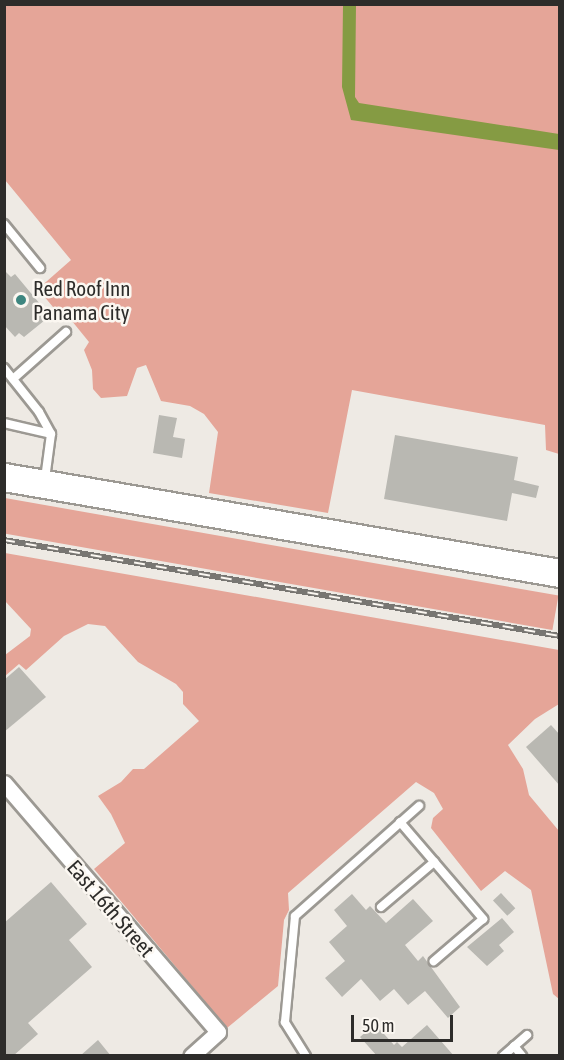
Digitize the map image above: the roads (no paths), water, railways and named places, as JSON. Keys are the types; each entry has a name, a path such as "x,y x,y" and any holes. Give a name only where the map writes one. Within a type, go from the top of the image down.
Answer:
{"highway":[{"path":"4,477 560,573"}],"street":[{"name":"East 16th Street","path":"4,783 218,1032 191,1056"}],"lane":[{"path":"4,224 40,268"},
{"path":"13,379 66,332"},
{"path":"4,368 51,434 44,484"},
{"path":"4,423 51,434"},
{"path":"306,1056 285,1022 295,916 419,806"},
{"path":"400,822 483,919 434,961"},
{"path":"381,907 434,862"},
{"path":"503,1056 527,1035"},
{"path":"514,1046 522,1056"}],"railway":[{"path":"4,540 560,636"}],"place":[{"name":"Red Roof Inn Panama City","path":"21,300"}]}
